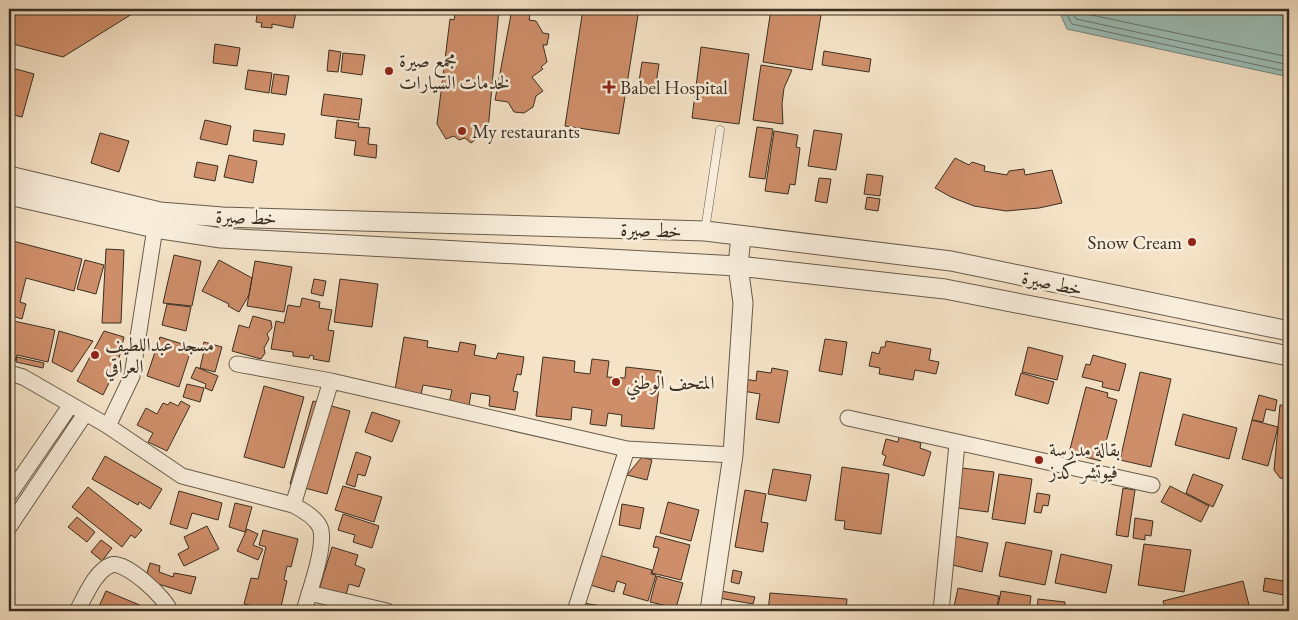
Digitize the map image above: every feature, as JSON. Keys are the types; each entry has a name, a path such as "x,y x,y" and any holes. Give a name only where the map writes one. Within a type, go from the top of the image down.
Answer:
{"street":[{"name":"خط صيرة","path":"9,176 221,238 738,266 945,289 1289,356"},
{"name":"خط صيرة","path":"9,195 158,220 232,217 705,231 951,261 1289,331"},
{"path":"108,426 132,376 158,220"},
{"path":"710,611 733,455 743,303 738,266 741,236"},
{"path":"237,364 330,381 627,448 733,455"},
{"path":"9,373 23,377 70,406 108,426 182,476 293,505 305,511 320,527 322,542 304,611"},
{"path":"293,505 330,381"},
{"path":"9,495 70,406"},
{"path":"9,527 85,414"},
{"path":"848,418 957,444 1152,485"},
{"path":"941,611 957,444"},
{"path":"576,611 627,448"},
{"path":"77,611 101,572 111,565 117,564 144,581 161,596 170,611"},
{"path":"309,593 387,611"}],"lane":[{"path":"705,231 720,130"}],"water":[{"path":"1058,9 1289,9 1289,77 1067,29"}],"building":[{"path":"9,9 140,9 63,57 9,43"},
{"path":"258,9 296,12 293,28 272,24 272,28 261,27 262,23 256,22"},
{"path":"456,9 499,9 488,130 471,143 465,138 459,140 454,136 446,139 437,124 450,19 454,20"},
{"path":"512,9 522,11 531,9 529,20 536,21 543,33 549,34 547,45 543,45 547,62 541,67 543,69 532,77 543,91 536,96 533,107 524,113 514,112 508,102 495,100"},
{"path":"583,9 639,9 619,134 565,126"},
{"path":"771,9 822,9 812,70 763,62"},
{"path":"215,44 240,48 237,66 213,63"},
{"path":"701,47 749,54 739,124 692,118"},
{"path":"329,50 341,52 338,72 327,71"},
{"path":"824,51 871,59 869,72 822,65"},
{"path":"343,53 365,55 362,75 341,72"},
{"path":"642,62 659,64 655,90 638,88"},
{"path":"761,65 792,70 784,88 782,104 783,124 753,120"},
{"path":"9,67 34,74 22,117 9,114"},
{"path":"248,70 272,73 269,93 245,89"},
{"path":"274,74 289,76 286,95 271,93"},
{"path":"324,94 362,99 359,120 321,115"},
{"path":"205,120 231,126 227,145 200,139"},
{"path":"337,120 359,123 358,127 370,128 368,144 377,145 376,158 354,155 356,141 335,138"},
{"path":"757,127 773,129 765,179 749,177"},
{"path":"254,130 285,134 283,145 253,141"},
{"path":"814,130 842,134 836,170 808,166"},
{"path":"774,131 798,135 796,147 800,148 795,185 790,184 788,194 765,191"},
{"path":"100,133 129,141 119,172 91,163"},
{"path":"229,155 257,161 253,183 224,177"},
{"path":"955,158 969,165 972,162 985,166 984,171 1007,175 1009,171 1024,169 1025,175 1052,170 1062,203 1039,208 1006,211 974,206 951,197 935,188"},
{"path":"197,162 218,166 215,181 194,177"},
{"path":"867,174 883,176 880,196 864,194"},
{"path":"819,178 831,179 827,203 815,201"},
{"path":"867,197 880,199 878,211 865,209"},
{"path":"9,240 82,259 74,291 26,278 20,302 26,304 22,319 9,315"},
{"path":"106,249 124,250 121,323 102,323"},
{"path":"174,255 201,261 192,306 163,303"},
{"path":"85,260 104,265 96,294 77,289"},
{"path":"219,260 252,278 249,295 239,312 228,306 229,304 202,291"},
{"path":"255,261 292,267 284,312 247,306"},
{"path":"314,279 326,281 323,296 311,293"},
{"path":"340,279 378,284 372,327 334,322"},
{"path":"302,298 320,302 319,308 332,310 328,330 334,331 329,362 313,359 314,356 310,355 309,358 293,356 293,352 271,349 276,321 284,323 288,305 300,307"},
{"path":"167,304 191,307 186,331 162,325"},
{"path":"253,316 271,321 272,328 267,334 269,339 261,359 232,351 239,325 249,328"},
{"path":"9,320 55,330 48,362 17,355 15,361 9,359"},
{"path":"59,331 93,341 72,372 52,362"},
{"path":"104,331 124,337 117,367 103,395 77,381"},
{"path":"160,337 192,347 179,387 147,376"},
{"path":"404,337 428,341 427,347 458,352 460,342 476,345 474,355 496,359 498,353 524,357 521,375 517,374 513,391 518,392 515,410 489,406 490,396 471,393 469,406 449,403 452,390 423,385 421,395 395,390"},
{"path":"825,339 847,342 842,375 819,371"},
{"path":"886,341 931,349 929,360 939,362 936,374 915,370 913,380 879,374 880,368 869,366 872,352 879,354 881,347 885,347"},
{"path":"204,342 222,347 215,372 200,368 204,351 201,350"},
{"path":"1028,347 1063,356 1057,380 1022,372"},
{"path":"1093,355 1126,364 1119,391 1102,387 1103,382 1082,377 1086,364 1090,365"},
{"path":"17,357 44,363 43,368 16,362"},
{"path":"543,357 575,361 574,372 590,374 592,359 609,361 607,377 625,378 626,367 661,371 654,429 621,426 622,415 608,413 606,426 590,424 592,410 572,407 571,420 536,416"},
{"path":"196,367 218,376 212,391 205,388 206,384 191,378"},
{"path":"772,368 788,371 779,423 756,419 760,394 743,391 745,379 756,381 757,371 771,373"},
{"path":"1140,372 1171,379 1151,467 1120,460"},
{"path":"1021,373 1054,382 1048,404 1015,395"},
{"path":"187,384 204,388 200,402 183,397"},
{"path":"264,386 304,397 284,468 244,457"},
{"path":"1086,387 1108,393 1107,397 1117,400 1101,461 1069,453"},
{"path":"1259,395 1277,400 1275,411 1266,409 1263,422 1252,420"},
{"path":"181,401 190,406 167,451 148,442 153,433 137,425 146,408 157,414 163,403 168,405 170,402 178,406"},
{"path":"313,401 350,411 327,494 290,484"},
{"path":"1280,405 1289,406 1289,479 1280,478 1274,470"},
{"path":"372,412 400,421 392,442 365,432"},
{"path":"1183,414 1237,428 1229,459 1175,445"},
{"path":"1252,420 1278,427 1268,466 1242,459"},
{"path":"899,437 921,443 920,448 931,452 924,476 883,465 886,456 882,454 886,439 898,442"},
{"path":"356,452 371,457 365,476 358,474 355,487 346,484"},
{"path":"105,456 162,489 150,509 139,502 138,505 92,479"},
{"path":"642,457 652,460 647,480 627,475"},
{"path":"842,467 889,474 881,534 844,529 845,521 835,520"},
{"path":"962,468 994,472 988,512 957,508"},
{"path":"773,469 811,475 806,501 768,494"},
{"path":"999,474 1032,479 1025,524 992,519"},
{"path":"1193,474 1223,485 1213,507 1186,493"},
{"path":"343,486 382,497 374,522 335,510"},
{"path":"1170,486 1209,506 1201,522 1161,502"},
{"path":"88,487 142,530 135,538 131,535 122,547 72,507"},
{"path":"1123,488 1135,490 1128,537 1116,535"},
{"path":"745,490 766,494 761,522 768,523 763,552 735,547"},
{"path":"179,491 222,503 218,520 192,513 187,529 170,524"},
{"path":"1037,493 1050,495 1048,506 1043,505 1041,513 1034,512"},
{"path":"668,502 699,510 691,541 660,533"},
{"path":"235,503 252,507 245,532 229,527"},
{"path":"622,504 644,508 640,529 619,525"},
{"path":"343,514 379,526 372,548 353,542 355,535 338,530"},
{"path":"77,517 95,532 87,542 68,527"},
{"path":"1135,518 1153,521 1151,536 1145,535 1145,540 1133,538"},
{"path":"207,526 219,549 184,566 178,554 189,548 184,537"},
{"path":"247,529 258,534 253,545 263,549 258,560 237,551"},
{"path":"263,530 298,539 291,567 287,566 284,580 287,581 280,611 244,604 251,578 258,579 266,547 259,545"},
{"path":"656,536 690,545 681,580 652,573 659,548 653,547"},
{"path":"954,536 988,543 982,572 948,564"},
{"path":"101,540 112,548 102,561 91,552"},
{"path":"1006,542 1052,551 1045,585 999,576"},
{"path":"1144,544 1191,550 1184,592 1138,585"},
{"path":"332,547 358,555 355,565 365,569 359,587 349,584 345,598 319,590"},
{"path":"1061,554 1112,565 1106,593 1055,583"},
{"path":"599,555 652,570 651,574 656,575 648,601 623,594 626,584 617,581 614,592 590,585"},
{"path":"150,563 160,566 159,572 173,577 174,573 196,577 191,594 145,580"},
{"path":"733,570 742,572 739,584 731,582"},
{"path":"657,576 683,583 676,608 650,602"},
{"path":"1265,578 1289,582 1289,596 1263,591"},
{"path":"1243,581 1249,605 1224,611 1166,611 1163,601"},
{"path":"958,588 999,596 996,611 953,611"},
{"path":"106,591 154,611 97,611"},
{"path":"721,591 755,597 753,604 719,598"},
{"path":"1001,591 1031,596 1029,611 997,611"},
{"path":"770,593 847,599 846,611 768,611"},
{"path":"1038,599 1065,602 1064,611 1037,611"},
{"path":"583,603 620,609 620,611 581,611"},
{"path":"1073,607 1097,609 1097,611 1072,611"}],"place":[{"name":"مجمع صيرة لخدمات السيارات","path":"389,71"},
{"name":"Babel Hospital","path":"609,87"},
{"name":"My restaurants","path":"462,131"},
{"name":"Snow Cream","path":"1192,242"},
{"name":"مسجد عبداللطيف العراقي","path":"95,355"},
{"name":"المتحف الوطني","path":"616,382"},
{"name":"بقالة مدرسة فيوتشر كدز","path":"1039,460"}]}
